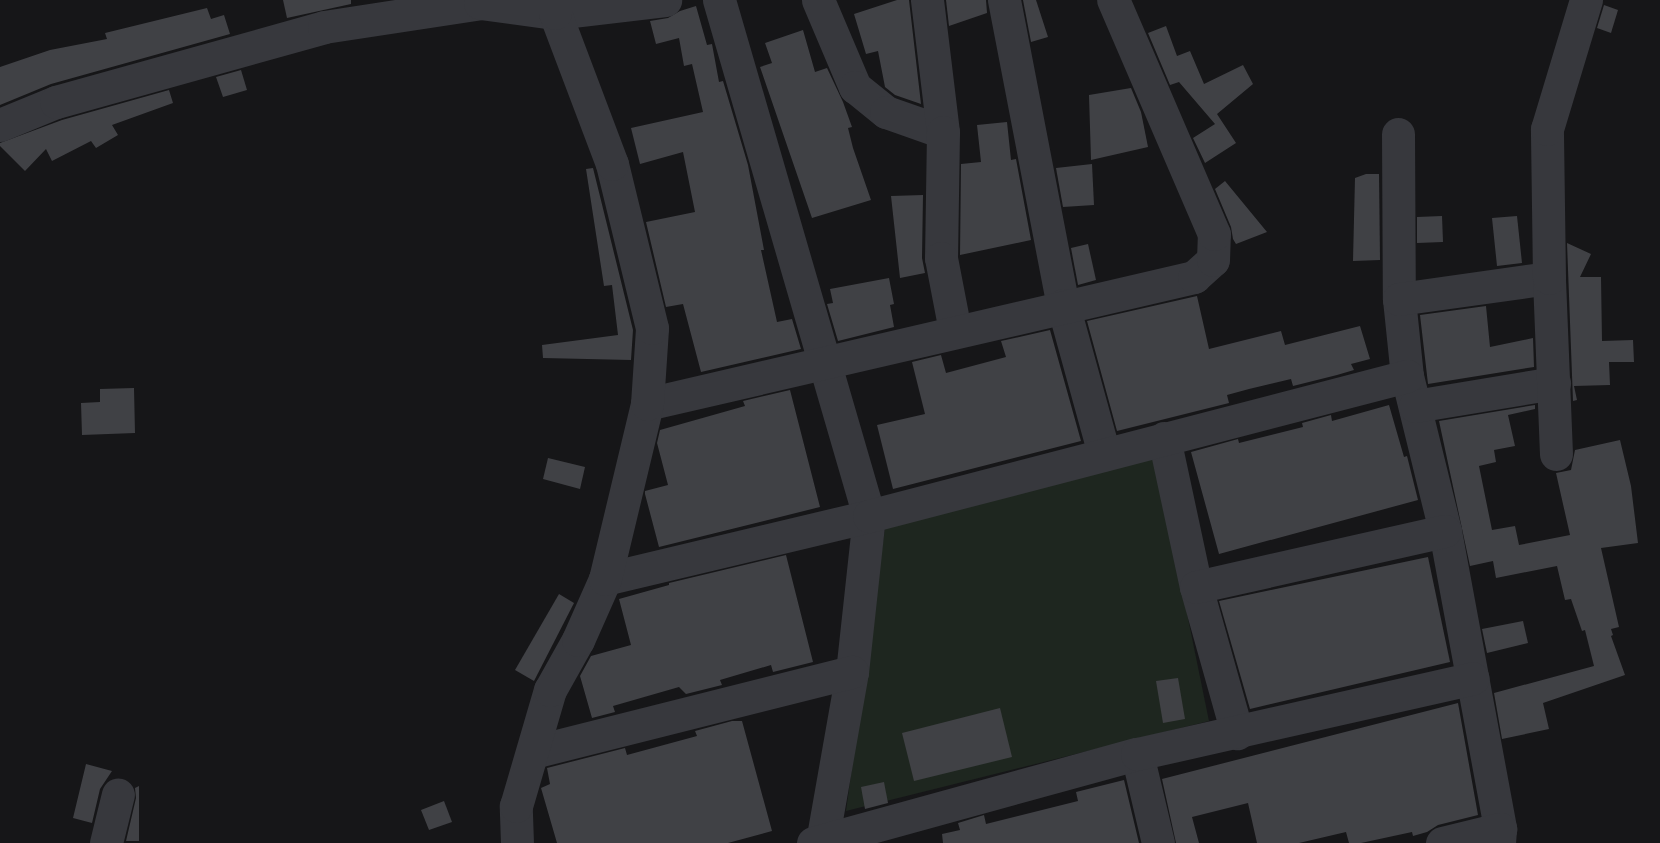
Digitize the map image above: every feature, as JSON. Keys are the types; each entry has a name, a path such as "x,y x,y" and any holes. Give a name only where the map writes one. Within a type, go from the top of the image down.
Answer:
{"street":[{"path":"0,125 56,102 324,27 480,3 542,5 665,0"},
{"path":"718,0 754,116 823,363 869,516 852,672 819,842 1137,754 1473,678"},
{"path":"818,0 855,87 886,112 943,132"},
{"path":"927,0 943,132 941,258 955,331"},
{"path":"1004,0 1063,305 1104,454"},
{"path":"647,404 1063,305 1194,277 1212,260 1214,234 1113,0"},
{"path":"1556,454 1549,278 1547,129 1586,0"},
{"path":"516,843 516,806 550,690 578,640 605,579 647,404 652,328 612,164 542,5"},
{"path":"1398,134 1399,299 1411,391 1445,531 1500,836 1442,843"},
{"path":"1399,299 1549,278"},
{"path":"605,579 869,516 1164,438 1411,391 1554,383"},
{"path":"1164,438 1196,587 1236,733"},
{"path":"1196,587 1445,531"},
{"path":"533,752 852,672"},
{"path":"1137,754 1158,843"},
{"path":"106,843 118,794"}],"shaded area":[{"path":"1154,452 1209,721 846,811 886,521"}],"building":[{"path":"283,0 351,0 351,4 287,18"},
{"path":"897,0 909,0 921,104 895,95 885,87 878,51 866,54 854,14"},
{"path":"946,0 986,0 987,13 949,26"},
{"path":"1023,0 1036,0 1048,37 1031,42"},
{"path":"1604,5 1618,10 1611,33 1597,28"},
{"path":"696,6 707,45 712,44 719,82 723,81 748,165 764,250 761,250 777,322 792,319 801,349 701,372 683,304 666,307 646,222 695,212 683,152 640,164 631,128 703,112 692,64 684,66 679,38 656,44 650,21 668,18"},
{"path":"207,8 211,19 224,15 230,34 51,84 0,105 0,67 50,50 107,39 105,33"},
{"path":"1166,26 1177,56 1190,51 1204,84 1243,65 1253,84 1217,114 1236,143 1205,163 1193,138 1215,124 1179,82 1170,85 1148,33"},
{"path":"803,30 815,72 827,68 843,102 852,127 848,128 853,148 871,200 812,218 760,67 772,63 765,43"},
{"path":"241,70 247,90 223,97 216,77"},
{"path":"1131,88 1141,112 1148,147 1091,160 1089,95"},
{"path":"169,90 173,103 112,125 118,135 96,148 91,141 52,161 46,149 25,171 0,146 0,143 62,120"},
{"path":"1007,122 1011,160 1016,159 1031,240 960,255 961,164 981,162 977,125"},
{"path":"1092,164 1094,205 1063,207 1056,168"},
{"path":"593,168 633,330 631,360 543,358 542,345 618,335 612,285 604,286 586,169"},
{"path":"1366,174 1379,174 1380,260 1353,261 1355,178"},
{"path":"1225,181 1267,232 1236,244 1215,189"},
{"path":"923,195 922,258 925,273 900,278 891,196"},
{"path":"1442,216 1443,242 1417,243 1417,217"},
{"path":"1517,216 1522,263 1497,266 1492,218"},
{"path":"1567,243 1591,254 1580,277 1601,277 1602,341 1633,340 1634,362 1609,362 1610,385 1574,386 1577,400 1573,401"},
{"path":"1088,244 1096,280 1078,285 1071,248"},
{"path":"889,278 894,304 890,305 894,327 838,341 827,304 833,303 830,289"},
{"path":"1197,296 1209,349 1281,331 1285,345 1360,326 1370,359 1351,364 1354,370 1337,375 1293,386 1291,379 1249,389 1227,395 1229,403 1117,431 1087,321"},
{"path":"1486,306 1490,347 1533,338 1534,367 1428,384 1420,315"},
{"path":"1050,330 1081,441 893,489 877,425 925,414 912,362 941,355 946,373 1006,357 1001,341"},
{"path":"134,388 135,433 82,435 81,403 100,402 100,389"},
{"path":"790,390 820,507 659,547 645,491 668,485 657,443 660,430 745,406 743,401"},
{"path":"1389,405 1404,457 1407,456 1418,500 1219,554 1191,452 1238,439 1239,443 1303,427 1302,423 1331,415 1332,421"},
{"path":"1535,405 1535,409 1508,415 1515,446 1494,450 1496,462 1479,466 1492,530 1515,526 1519,545 1570,535 1556,473 1571,470 1575,450 1620,440 1631,486 1638,543 1601,548 1619,627 1611,629 1613,635 1611,636 1625,675 1543,703 1549,729 1502,739 1494,693 1594,666 1585,630 1582,631 1571,599 1565,600 1557,566 1496,578 1493,561 1470,566 1439,421"},
{"path":"548,458 585,467 580,489 543,479"},
{"path":"786,555 813,662 773,672 771,665 720,680 722,685 686,694 679,687 613,706 615,712 592,718 580,676 591,656 631,645 619,599 669,585 669,583"},
{"path":"1428,557 1450,662 1250,709 1219,601"},
{"path":"559,594 574,603 534,681 515,670"},
{"path":"1523,621 1528,643 1487,653 1482,629"},
{"path":"1178,678 1185,719 1163,723 1156,681"},
{"path":"1458,703 1478,815 1438,825 1427,832 1413,836 1412,832 1361,843 1349,843 1346,832 1299,843 1257,843 1248,803 1192,817 1199,843 1176,843 1162,779"},
{"path":"1000,708 1012,757 914,781 902,733"},
{"path":"732,721 742,721 772,831 728,843 557,843 541,788 550,784 547,768 625,748 627,755 697,736 695,731"},
{"path":"86,764 112,771 100,789 92,823 73,818"},
{"path":"1124,780 1139,843 943,843 942,834 960,830 958,823 984,815 986,824 1078,801 1076,792"},
{"path":"884,782 888,803 865,809 861,787"},
{"path":"139,786 139,841 126,841 136,798 135,788"},
{"path":"444,801 452,822 429,830 421,810"}]}
